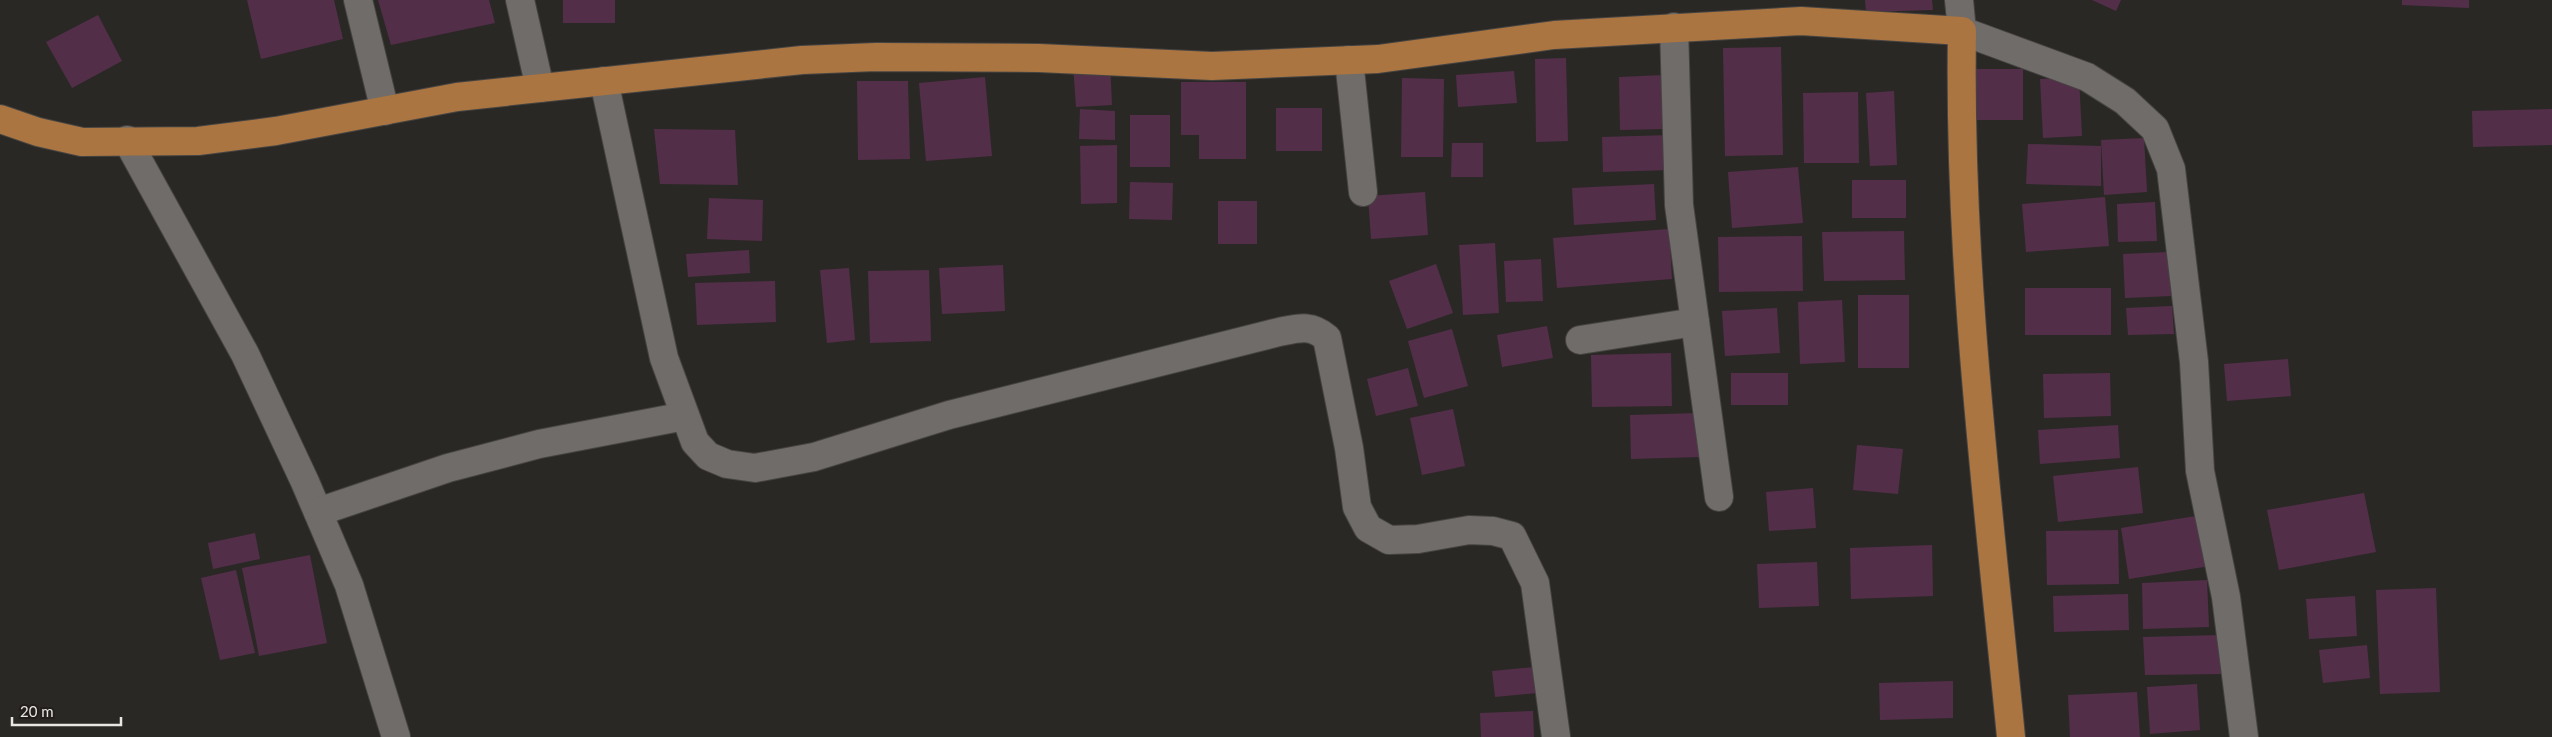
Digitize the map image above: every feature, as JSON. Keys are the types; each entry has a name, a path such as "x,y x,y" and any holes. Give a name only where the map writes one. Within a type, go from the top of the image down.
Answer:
{"main road":[{"path":"0,119 38,132 82,142 127,140 198,141 276,131 457,98 802,60 876,57 1039,58 1212,66 1378,59 1554,34 1801,21 1962,31 1961,101 1965,232 2011,737"}],"street":[{"path":"358,0 385,111"},
{"path":"520,0 540,88"},
{"path":"1959,0 1962,31 2087,76 2125,101 2155,129 2171,169 2194,362 2200,471 2226,597 2244,737"},
{"path":"1674,27 1680,205 1694,322 1719,497"},
{"path":"1350,60 1363,192"},
{"path":"604,81 664,358 695,442 708,456 727,464 755,468 814,456 949,415 1279,332 1299,328 1317,329 1327,338 1329,345 1349,448 1357,508 1368,528 1389,540 1418,539 1469,530 1512,536 1535,583 1556,737"},
{"path":"127,140 245,354 318,512 349,585 396,737"},
{"path":"1580,340 1694,322"},
{"path":"318,512 448,468 520,449 685,416"}],"building":[{"path":"247,0 334,0 343,39 261,59"},
{"path":"378,0 489,0 495,23 391,45"},
{"path":"563,0 615,0 615,23 563,23"},
{"path":"1865,0 1932,0 1933,10 1866,12"},
{"path":"2092,0 2121,0 2116,11"},
{"path":"2402,0 2469,0 2469,8 2402,5"},
{"path":"98,15 122,61 72,88 46,42"},
{"path":"1781,47 1783,155 1725,156 1723,48"},
{"path":"1566,58 1568,141 1536,142 1535,59"},
{"path":"1110,62 1112,105 1076,107 1073,65"},
{"path":"1964,69 2023,69 2023,120 1964,120"},
{"path":"1514,71 1517,103 1458,107 1456,75"},
{"path":"1664,75 1665,129 1620,130 1619,77"},
{"path":"985,77 992,156 926,161 919,83"},
{"path":"2079,77 2082,136 2043,138 2040,79"},
{"path":"1402,78 1444,79 1443,157 1401,157"},
{"path":"857,81 908,81 910,159 858,160"},
{"path":"1181,82 1246,82 1246,159 1199,159 1199,135 1181,135"},
{"path":"1894,91 1897,165 1870,166 1866,93"},
{"path":"1858,92 1859,163 1804,163 1803,93"},
{"path":"1276,108 1322,108 1322,151 1276,151"},
{"path":"1080,109 1115,111 1115,140 1079,139"},
{"path":"2552,109 2552,145 2473,147 2472,111"},
{"path":"1130,115 1170,115 1170,167 1130,167"},
{"path":"654,129 735,130 738,185 660,184"},
{"path":"1670,135 1671,170 1603,172 1602,137"},
{"path":"2144,138 2147,192 2104,195 2101,140"},
{"path":"1452,143 1483,143 1483,177 1451,177"},
{"path":"2028,144 2101,146 2101,186 2026,184"},
{"path":"1117,145 1117,203 1081,204 1080,146"},
{"path":"1798,167 1803,223 1732,228 1728,172"},
{"path":"1852,180 1906,180 1906,218 1852,218"},
{"path":"1130,182 1173,183 1172,220 1129,219"},
{"path":"1654,184 1656,220 1574,225 1572,188"},
{"path":"1425,192 1428,235 1371,239 1368,196"},
{"path":"2105,197 2109,246 2026,252 2022,204"},
{"path":"709,198 763,200 762,241 707,239"},
{"path":"1218,201 1257,201 1257,244 1218,244"},
{"path":"2155,202 2157,241 2118,242 2117,204"},
{"path":"1669,229 1672,279 1557,288 1553,238"},
{"path":"1904,231 1905,280 1824,281 1822,232"},
{"path":"1802,236 1803,291 1719,292 1718,237"},
{"path":"1495,243 1499,313 1463,315 1459,245"},
{"path":"749,250 750,273 688,277 686,254"},
{"path":"2169,252 2171,296 2125,298 2123,254"},
{"path":"1541,259 1543,301 1506,302 1504,261"},
{"path":"1436,264 1453,313 1407,329 1389,281"},
{"path":"1003,265 1005,311 942,314 939,268"},
{"path":"849,268 855,340 827,343 820,270"},
{"path":"929,270 931,341 870,343 868,271"},
{"path":"775,281 776,322 697,325 695,283"},
{"path":"2025,288 2111,288 2111,335 2025,335"},
{"path":"1858,295 1909,295 1909,368 1858,368"},
{"path":"1842,300 1845,362 1800,364 1798,302"},
{"path":"2172,306 2174,334 2128,335 2126,308"},
{"path":"1777,308 1780,353 1725,356 1722,311"},
{"path":"1547,326 1553,358 1502,367 1497,335"},
{"path":"1452,329 1468,386 1424,398 1408,341"},
{"path":"1671,353 1672,406 1592,407 1591,355"},
{"path":"2288,359 2291,396 2227,401 2224,364"},
{"path":"1408,368 1418,406 1376,416 1367,379"},
{"path":"1731,373 1788,373 1788,405 1731,405"},
{"path":"2110,373 2111,416 2044,418 2043,374"},
{"path":"1453,409 1465,466 1422,475 1410,418"},
{"path":"1700,413 1701,457 1631,459 1630,415"},
{"path":"2118,425 2120,458 2040,464 2038,430"},
{"path":"1857,445 1903,449 1898,494 1853,490"},
{"path":"2138,467 2143,513 2058,522 2053,476"},
{"path":"1813,488 1816,528 1769,531 1766,492"},
{"path":"2364,493 2376,552 2279,570 2267,510"},
{"path":"2202,515 2210,566 2129,579 2121,528"},
{"path":"2118,530 2119,584 2047,585 2046,531"},
{"path":"255,533 260,559 213,569 208,543"},
{"path":"1932,545 1933,596 1851,599 1850,548"},
{"path":"310,555 327,643 259,656 242,568"},
{"path":"1817,562 1819,606 1759,608 1757,564"},
{"path":"236,570 255,653 220,660 201,578"},
{"path":"2207,580 2209,627 2143,629 2142,583"},
{"path":"2436,588 2440,692 2380,694 2376,590"},
{"path":"2128,594 2129,630 2054,632 2053,596"},
{"path":"2355,596 2357,636 2309,639 2306,599"},
{"path":"2221,635 2222,674 2145,675 2143,637"},
{"path":"2367,645 2370,678 2323,683 2319,650"},
{"path":"1535,667 1538,693 1495,697 1492,671"},
{"path":"1953,681 1953,718 1880,720 1879,683"},
{"path":"2197,684 2200,730 2150,734 2147,687"},
{"path":"2137,692 2140,737 2070,737 2068,695"},
{"path":"1533,711 1534,737 1481,737 1480,713"}]}
